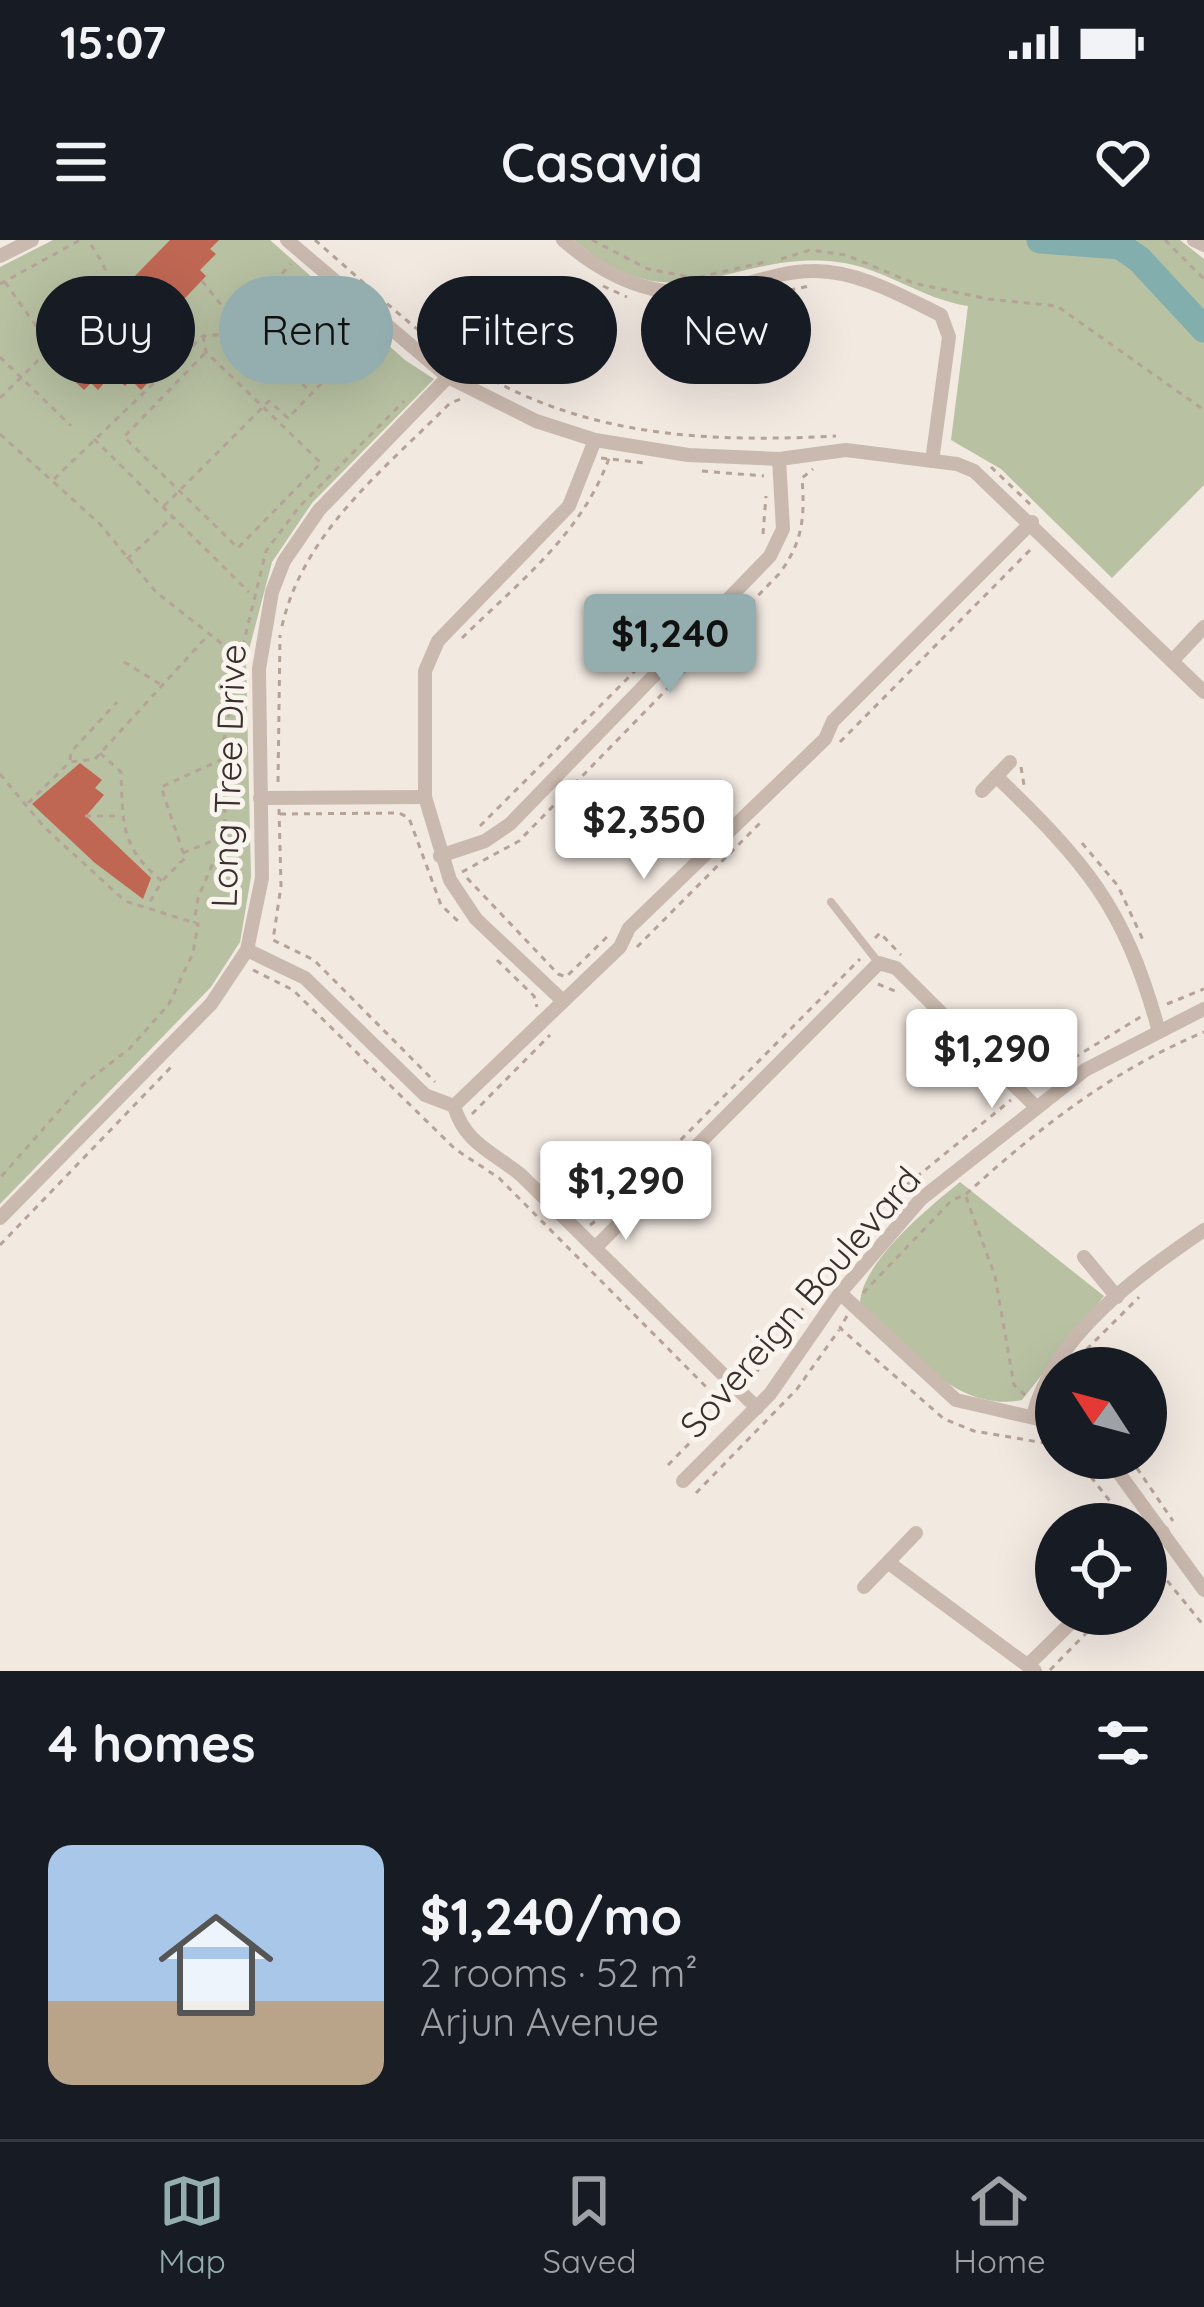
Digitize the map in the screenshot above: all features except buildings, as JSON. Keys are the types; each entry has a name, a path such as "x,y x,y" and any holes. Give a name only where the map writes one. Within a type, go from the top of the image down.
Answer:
{"street":[{"path":"0,256 32,240"},
{"path":"563,240 614,278 661,292 693,294 790,273 831,272 872,283 941,315 949,337 932,461"},
{"path":"1194,240 1204,245"},
{"path":"283,246 317,276"},
{"name":"Long Tree Drive","path":"0,1218 211,1004 247,950 262,878 261,632 284,561 319,510 441,384"},
{"path":"462,384 536,421 595,440 688,455 779,459 846,450 974,471 1204,692"},
{"path":"562,1000 476,919 440,856 425,796 429,654 569,506 595,440"},
{"path":"440,856 485,841 510,824 751,579 783,530 779,459"},
{"path":"454,1106 620,947 628,928 825,739 833,721 1032,522"},
{"path":"1173,660 1204,627"},
{"path":"982,791 1010,762"},
{"path":"996,776 1070,848 1107,896 1134,947 1158,1028"},
{"path":"260,798 425,796"},
{"path":"247,950 305,978 434,1102 454,1106"},
{"path":"595,1247 879,963 896,968 907,978 1035,1106"},
{"name":"Sovereign Boulevard","path":"683,1481 757,1408 840,1293 921,1199 1035,1106 1158,1028 1204,1009"},
{"path":"454,1106 464,1132 477,1146 521,1175 757,1408"},
{"path":"1072,1347 1117,1297 1204,1230"},
{"path":"1084,1257 1117,1297"},
{"path":"840,1293 956,1400 996,1413 1033,1415 1035,1407"},
{"path":"864,1587 916,1533"},
{"path":"1167,1538 1204,1590"},
{"path":"889,1563 926,1596 1032,1668 1061,1635"}],"lane":[{"path":"831,902 879,963"}],"path":[{"path":"36,326 3,283 84,240 103,276"},
{"path":"315,240 455,356 502,385 569,414 668,436 762,442 842,436"},
{"path":"1165,240 1204,279"},
{"path":"280,276 297,258 283,246"},
{"path":"202,280 219,302"},
{"path":"617,290 639,301"},
{"path":"195,344 203,336 219,335"},
{"path":"203,336 206,352 321,463 238,548 124,437 206,352"},
{"path":"0,356 71,425"},
{"path":"0,398 36,362"},
{"path":"52,480 155,384"},
{"path":"302,384 312,393"},
{"path":"164,506 269,401 288,418 321,384"},
{"path":"242,984 266,957 273,940 280,886 280,633 297,577 316,542 351,504 450,403 464,400"},
{"path":"0,1178 80,1087 130,1048 170,1004 194,953 198,898 226,835 225,758 252,595 266,551 299,507 403,402"},
{"path":"0,434 100,524 156,592 240,658"},
{"path":"93,437 252,595"},
{"path":"590,457 653,464"},
{"path":"449,650 573,529 592,505 609,458"},
{"path":"620,923 566,977 462,872 519,841 779,574 804,526 802,478 820,469"},
{"path":"694,470 766,478 766,523 758,548"},
{"path":"125,560 175,516"},
{"path":"466,832 512,797 713,593"},
{"path":"26,805 70,762 100,753 212,632"},
{"path":"124,662 162,685"},
{"path":"70,762 71,752 117,702"},
{"path":"100,753 121,772 123,816 136,860 162,881"},
{"path":"146,909 162,881 184,858 161,787 225,758"},
{"path":"0,774 97,880 146,909 194,922"},
{"path":"280,814 399,813 409,818 441,905 474,937"},
{"path":"86,816 123,816"},
{"path":"183,853 226,835"},
{"path":"578,1216 595,1226 860,959 868,944 880,933 884,938"},
{"path":"273,940 314,960 445,1090"},
{"path":"490,953 534,996 535,1012"},
{"path":"253,970 293,990 455,1149 499,1178 725,1406"},
{"path":"872,988 884,984 894,992 907,978"},
{"path":"668,1466 742,1393 862,1228 1022,1091 1086,1046 1204,989"},
{"path":"1035,1441 974,1431 928,1409 840,1328 871,1281 952,1200 965,1196 1062,1109 1107,1080 1204,1032"},
{"path":"0,1243 148,1097 177,1059"},
{"path":"472,1114 474,1124"},
{"path":"965,1196 995,1276 1013,1385 1035,1398"},
{"path":"1089,1347 1144,1291"},
{"path":"1093,1479 1112,1503"},
{"path":"1144,1479 1183,1535"},
{"path":"1167,1581 1204,1626"},
{"path":"1049,1671 1085,1635"}],"green space":[{"path":"53,240 270,240 310,276 219,276 219,384 393,384 393,349 417,368 417,384 429,384 312,503 272,562 246,661 251,877 240,942 211,987 0,1204 0,267"},
{"path":"574,240 1180,240 1204,259 1204,485 1112,578 1001,469 951,440 968,306 837,262 800,261 723,276 641,278 611,266"},
{"path":"960,1182 1104,1296 1064,1347 1035,1347 1035,1384 1022,1400 998,1402 953,1386 860,1303 872,1270 915,1221"}],"waterway":[{"path":"1040,240 1120,246 1139,259 1204,329"}]}
